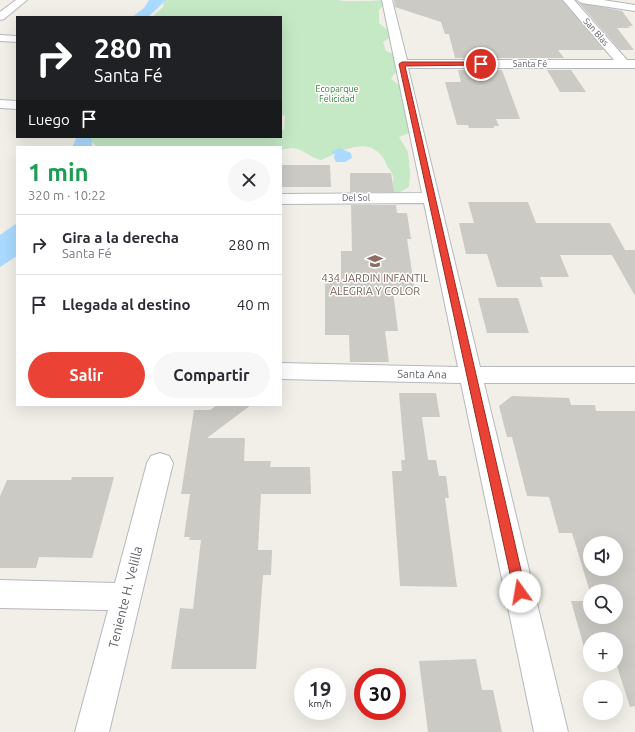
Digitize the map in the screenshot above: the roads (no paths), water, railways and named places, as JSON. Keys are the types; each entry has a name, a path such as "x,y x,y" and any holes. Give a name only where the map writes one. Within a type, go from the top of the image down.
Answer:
{"street":[{"path":"0,16 22,0"},
{"path":"387,0 551,732"},
{"name":"San Blas","path":"568,0 629,64"},
{"path":"582,0 635,8"},
{"path":"0,38 16,39"},
{"name":"Santa Fé","path":"402,64 629,64"},
{"path":"0,104 16,105"},
{"name":"Del Sol","path":"282,199 431,198"},
{"name":"Santa Ana","path":"282,371 471,375 635,375"},
{"name":"Teniente H. Velilla","path":"92,732 160,463"},
{"path":"0,594 125,597"}],"water":[{"path":"149,0 166,0 149,16 133,16 144,8"},
{"path":"76,138 91,138 92,146 72,146"},
{"path":"339,148 351,153 352,158 345,162 336,162 334,158 335,154 331,152"},
{"path":"16,224 16,257 0,267 0,235"}],"place":[{"name":"434 JARDIN INFANTIL ALEGRIA Y COLOR","path":"375,261"}],"park label":[{"name":"Ecoparque Felicidad","path":"337,94"}]}
